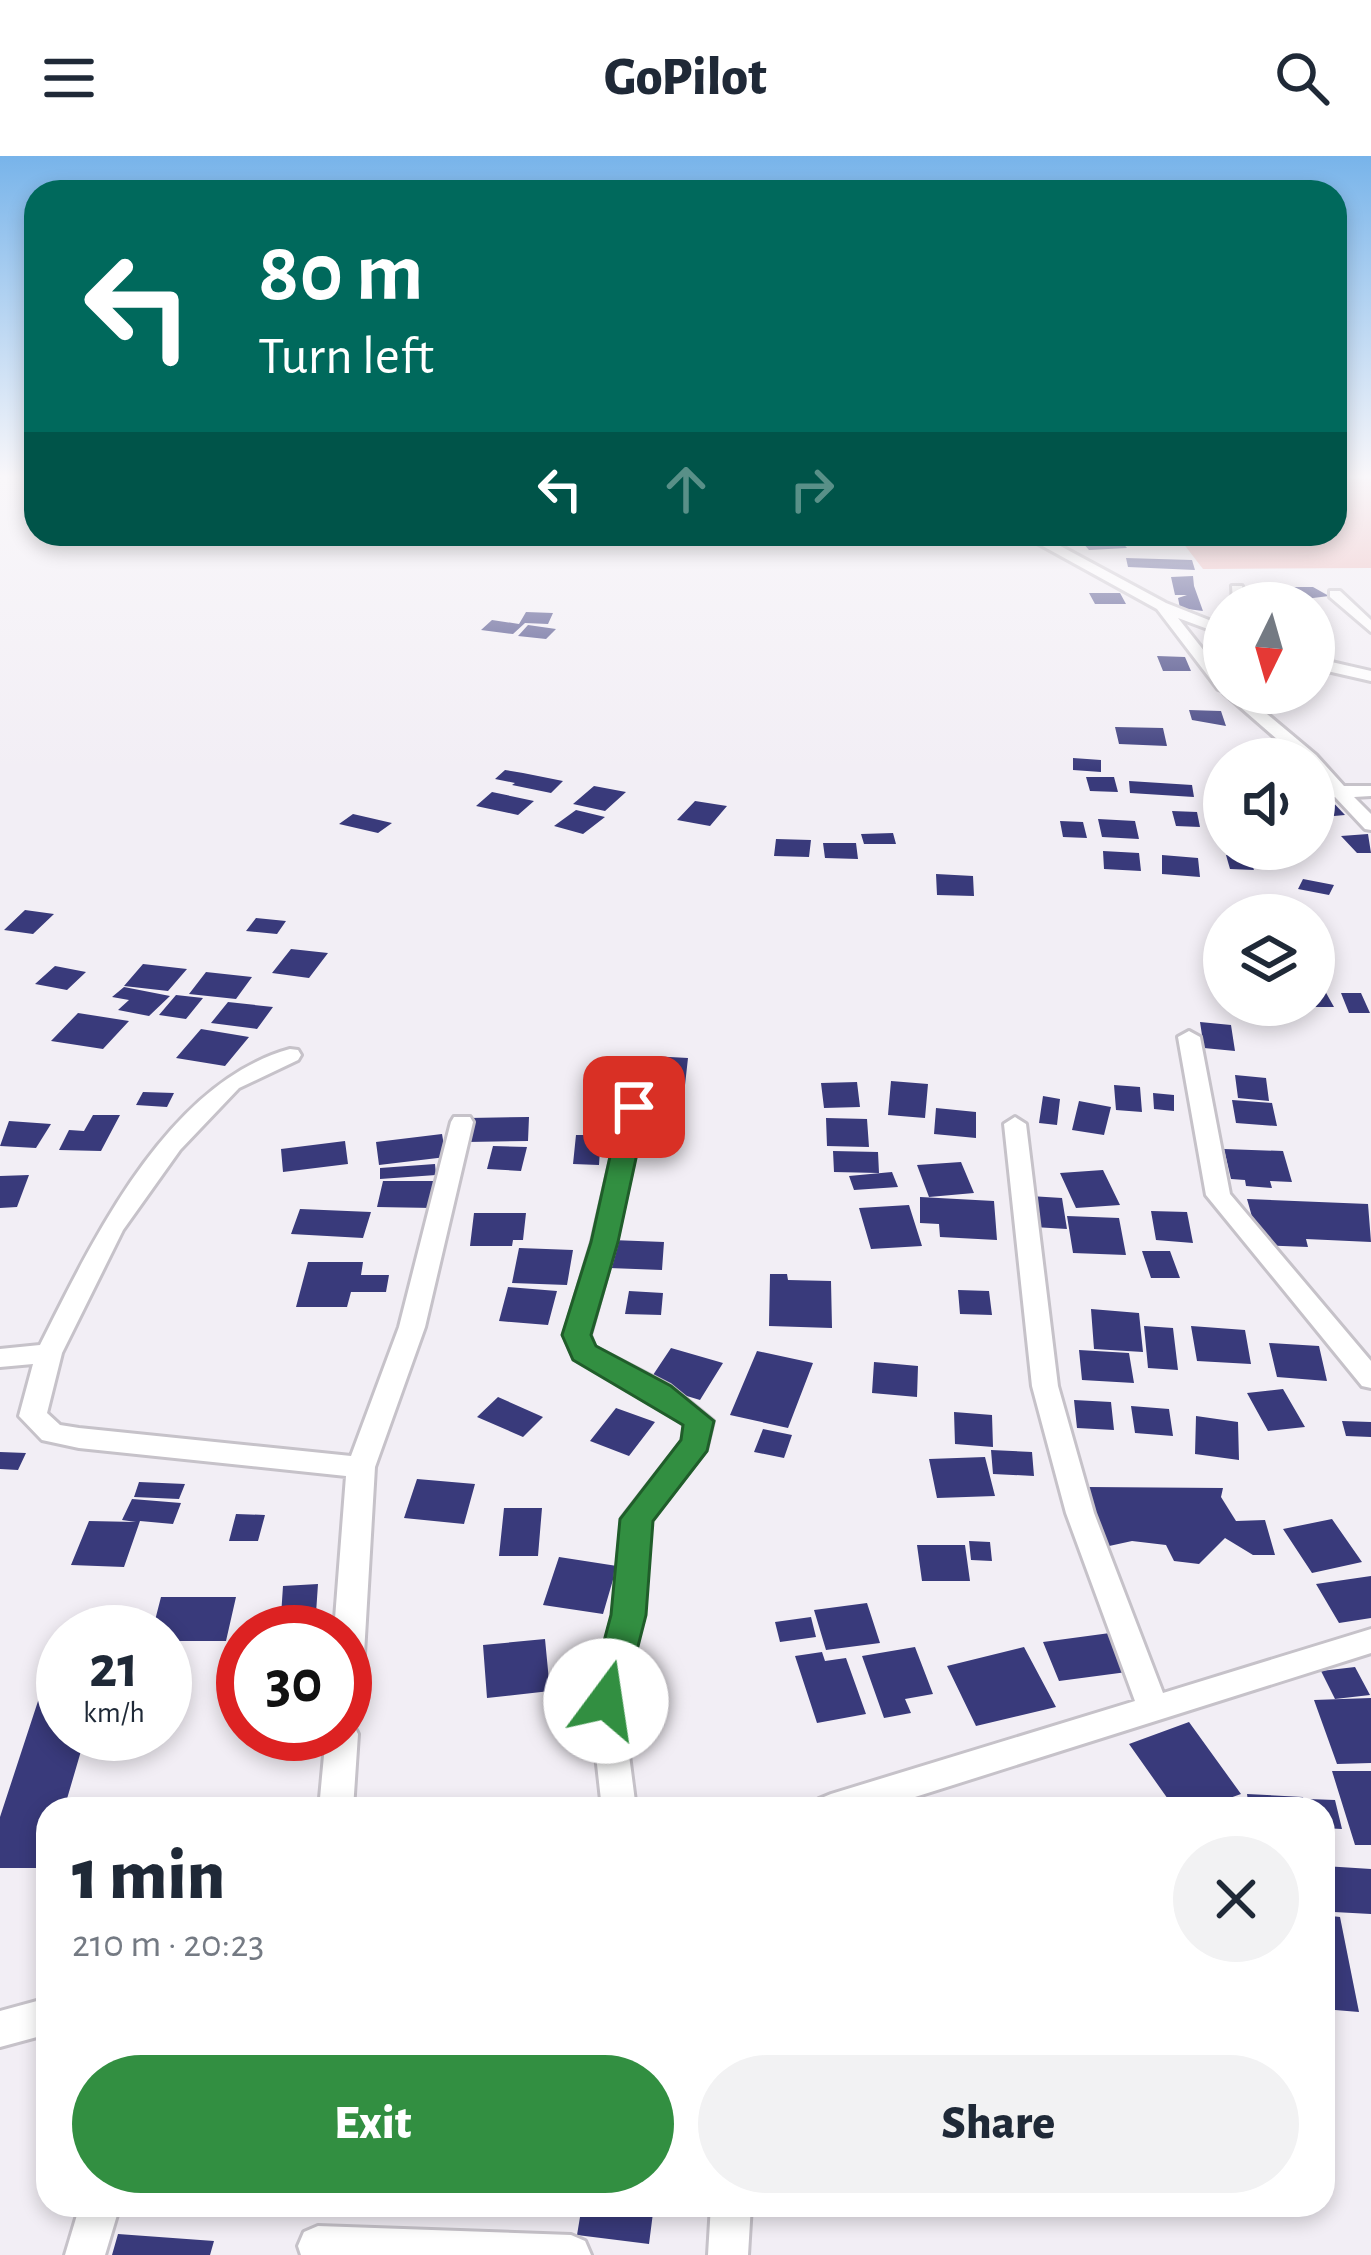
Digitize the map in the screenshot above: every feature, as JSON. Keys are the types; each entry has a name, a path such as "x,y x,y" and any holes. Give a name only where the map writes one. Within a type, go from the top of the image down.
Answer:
{"street":[{"path":"1107,577 1203,623"},
{"path":"1335,594 1371,628"},
{"path":"1161,606 1203,659"},
{"path":"1335,668 1371,676"},
{"path":"1257,714 1285,738"},
{"path":"1336,793 1371,790"},
{"path":"1336,793 1371,825"},
{"path":"1189,1037 1218,1195 1371,1378"},
{"path":"290,1054 231,1083 172,1145 111,1229 50,1353 33,1416 52,1433 361,1467"},
{"path":"618,1797 606,1701 628,1615 637,1519 696,1443 699,1421 660,1393 583,1352 577,1335 604,1242 634,1107"},
{"path":"352,1605 361,1467 412,1327 462,1122"},
{"path":"1015,1124 1045,1386 1080,1513 1153,1708"},
{"path":"0,1358 50,1353"},
{"path":"869,1797 1371,1642"},
{"path":"337,1797 340,1761"},
{"path":"0,2029 36,2019"},
{"path":"85,2255 96,2217"},
{"path":"728,2255 730,2217"},
{"path":"318,2246 571,2255"}],"building":[{"path":"1171,577 1193,577 1203,611 1180,608 1178,598 1187,595 1175,595"},
{"path":"1089,593 1120,593 1126,604 1095,604"},
{"path":"526,612 553,613 548,624 525,623 513,634 481,630 492,620 519,624"},
{"path":"528,625 556,629 546,639 518,636"},
{"path":"1157,656 1185,657 1191,671 1163,671"},
{"path":"1189,710 1203,710 1222,714 1226,726 1192,720"},
{"path":"1115,727 1163,728 1167,746 1119,744"},
{"path":"1073,758 1101,760 1101,772 1073,770"},
{"path":"505,770 563,781 551,793 495,779"},
{"path":"1086,777 1114,777 1118,792 1090,791"},
{"path":"1129,781 1192,785 1194,797 1130,793"},
{"path":"594,786 626,792 605,811 573,804"},
{"path":"492,792 534,801 518,815 476,806"},
{"path":"695,801 727,806 710,826 677,820"},
{"path":"576,810 605,817 583,834 554,826"},
{"path":"1172,811 1197,812 1200,827 1176,826"},
{"path":"353,814 392,823 378,833 339,824"},
{"path":"1098,819 1135,821 1139,839 1102,837"},
{"path":"1060,821 1083,822 1087,838 1063,837"},
{"path":"893,833 896,844 864,844 861,834"},
{"path":"1368,834 1371,853 1357,853 1341,836"},
{"path":"776,839 811,840 809,857 774,856"},
{"path":"823,843 856,843 858,859 825,858"},
{"path":"1103,851 1139,853 1141,871 1104,869"},
{"path":"1162,855 1198,858 1200,877 1162,874"},
{"path":"936,874 973,876 974,896 937,895"},
{"path":"1303,879 1334,885 1330,894 1298,889"},
{"path":"25,910 54,914 33,934 4,930"},
{"path":"256,918 286,921 277,934 246,931"},
{"path":"291,949 328,953 309,978 272,973"},
{"path":"143,964 187,969 168,991 124,986"},
{"path":"55,966 86,972 67,990 35,984"},
{"path":"206,972 252,977 236,999 189,994"},
{"path":"124,987 170,996 149,1016 118,1010 129,1000 112,997"},
{"path":"1341,993 1361,993 1370,1013 1349,1013"},
{"path":"176,995 203,998 186,1019 159,1015"},
{"path":"228,1002 273,1007 257,1029 211,1023"},
{"path":"78,1013 129,1021 103,1049 51,1041"},
{"path":"1200,1022 1231,1026 1235,1051 1204,1048"},
{"path":"201,1029 249,1037 225,1066 176,1058"},
{"path":"651,1056 688,1058 684,1094 646,1092"},
{"path":"1235,1075 1266,1078 1269,1101 1238,1098"},
{"path":"891,1081 928,1084 925,1118 888,1115"},
{"path":"857,1082 860,1107 824,1108 821,1083"},
{"path":"1114,1085 1140,1087 1142,1112 1116,1110"},
{"path":"143,1092 174,1093 167,1107 136,1105"},
{"path":"1153,1093 1174,1095 1174,1111 1154,1109"},
{"path":"1043,1096 1060,1099 1057,1125 1039,1123"},
{"path":"1232,1100 1272,1103 1277,1126 1236,1123"},
{"path":"1079,1101 1111,1107 1104,1135 1072,1130"},
{"path":"936,1108 976,1112 976,1138 934,1134"},
{"path":"93,1115 120,1115 101,1151 59,1150 69,1130 84,1131"},
{"path":"529,1117 528,1141 467,1142 469,1118"},
{"path":"826,1118 867,1119 869,1147 827,1146"},
{"path":"9,1121 51,1124 36,1148 0,1146"},
{"path":"442,1134 446,1157 379,1165 376,1142"},
{"path":"576,1135 601,1135 599,1165 573,1164"},
{"path":"345,1141 348,1164 283,1172 281,1149"},
{"path":"493,1146 527,1147 521,1171 487,1169"},
{"path":"1224,1149 1283,1151 1292,1182 1270,1181 1272,1188 1246,1186 1245,1180 1231,1179"},
{"path":"833,1151 878,1152 879,1173 834,1172"},
{"path":"961,1162 974,1193 929,1197 917,1165"},
{"path":"435,1164 436,1175 380,1179 380,1168"},
{"path":"1103,1170 1120,1205 1076,1208 1060,1173"},
{"path":"892,1172 898,1187 854,1190 849,1176"},
{"path":"29,1175 17,1207 0,1208 0,1176"},
{"path":"383,1181 439,1181 433,1208 377,1207"},
{"path":"1030,1196 1062,1198 1067,1229 1034,1227"},
{"path":"920,1197 994,1201 997,1240 940,1237 939,1224 920,1223"},
{"path":"1247,1199 1368,1204 1371,1242 1306,1239 1308,1247 1260,1245"},
{"path":"909,1205 922,1246 871,1249 859,1208"},
{"path":"300,1209 371,1212 363,1238 291,1234"},
{"path":"1151,1211 1187,1212 1193,1243 1156,1240"},
{"path":"474,1213 526,1213 523,1240 513,1240 512,1246 470,1246"},
{"path":"1067,1216 1119,1218 1126,1255 1073,1253"},
{"path":"612,1240 664,1242 662,1270 609,1268"},
{"path":"519,1248 573,1250 567,1285 512,1283"},
{"path":"1142,1251 1170,1251 1180,1278 1151,1278"},
{"path":"308,1262 363,1262 361,1275 389,1275 386,1292 351,1292 347,1307 296,1307"},
{"path":"770,1274 787,1274 788,1280 831,1281 832,1328 769,1326"},
{"path":"508,1287 557,1291 548,1325 499,1321"},
{"path":"958,1290 989,1291 992,1315 960,1314"},
{"path":"629,1291 663,1293 661,1315 625,1314"},
{"path":"1091,1309 1139,1313 1143,1352 1094,1349"},
{"path":"1144,1326 1173,1328 1178,1370 1148,1368"},
{"path":"1191,1326 1245,1330 1251,1364 1197,1361"},
{"path":"1269,1343 1319,1346 1327,1381 1277,1377"},
{"path":"671,1348 723,1363 700,1400 647,1384"},
{"path":"1079,1350 1129,1353 1134,1383 1082,1380"},
{"path":"757,1351 813,1363 788,1428 730,1415"},
{"path":"874,1362 918,1366 917,1397 872,1393"},
{"path":"1283,1389 1305,1427 1268,1431 1247,1393"},
{"path":"498,1397 543,1417 523,1437 477,1417"},
{"path":"1074,1400 1111,1402 1114,1430 1077,1428"},
{"path":"1131,1406 1169,1409 1173,1436 1135,1433"},
{"path":"616,1408 655,1422 629,1456 590,1441"},
{"path":"954,1412 992,1415 993,1447 955,1444"},
{"path":"1196,1416 1238,1422 1239,1460 1195,1454"},
{"path":"1342,1421 1371,1422 1371,1437 1346,1436"},
{"path":"763,1429 792,1435 784,1458 754,1452"},
{"path":"991,1450 1032,1452 1034,1476 993,1474"},
{"path":"0,1452 26,1453 18,1470 0,1469"},
{"path":"985,1457 995,1496 937,1498 929,1459"},
{"path":"417,1479 475,1484 464,1524 404,1518"},
{"path":"139,1482 185,1484 179,1499 134,1497"},
{"path":"1088,1487 1223,1488 1221,1497 1236,1521 1265,1520 1275,1555 1253,1555 1225,1538 1199,1564 1174,1561 1166,1545 1132,1541 1100,1548"},
{"path":"132,1499 181,1503 173,1524 140,1521 124,1567 71,1565 89,1521 136,1522 122,1520"},
{"path":"504,1508 542,1508 538,1556 499,1556"},
{"path":"236,1514 265,1515 258,1541 229,1541"},
{"path":"1332,1519 1362,1562 1312,1573 1283,1529"},
{"path":"969,1541 990,1542 992,1561 971,1560"},
{"path":"917,1545 965,1545 970,1581 922,1581"},
{"path":"559,1557 617,1566 603,1614 543,1605"},
{"path":"1371,1576 1371,1618 1339,1623 1316,1584"},
{"path":"318,1584 317,1605 282,1605 283,1586"},
{"path":"161,1597 236,1597 234,1605 216,1605 216,1641 192,1641 192,1605 159,1605"},
{"path":"867,1603 880,1643 826,1650 814,1610"},
{"path":"811,1617 816,1637 780,1642 775,1622"},
{"path":"1110,1633 1127,1672 1059,1681 1043,1642"},
{"path":"545,1639 550,1691 487,1698 483,1645"},
{"path":"915,1647 933,1694 905,1699 911,1713 884,1718 862,1656"},
{"path":"1024,1647 1056,1707 976,1726 947,1666"},
{"path":"822,1652 825,1661 846,1658 866,1714 817,1723 795,1656"},
{"path":"1355,1667 1370,1695 1335,1699 1321,1671"},
{"path":"1371,1698 1371,1763 1337,1764 1314,1700"},
{"path":"36,1707 36,1761 78,1761 68,1797 36,1797 36,1868 0,1868 0,1817"},
{"path":"1189,1722 1241,1794 1167,1797 1129,1744"},
{"path":"1332,1771 1371,1771 1371,1845 1355,1845"},
{"path":"1335,1800 1342,1829 1335,1829"},
{"path":"1335,1867 1371,1869 1371,1914 1335,1912"},
{"path":"1335,1916 1340,1917 1359,2012 1335,2010"},
{"path":"580,2217 652,2217 649,2244 577,2235"},
{"path":"118,2234 214,2241 210,2255 112,2255"}],"route":[{"path":"606,1701 628,1615 637,1519 696,1443 699,1421 660,1393 583,1352 577,1335 604,1242 634,1107"}]}
